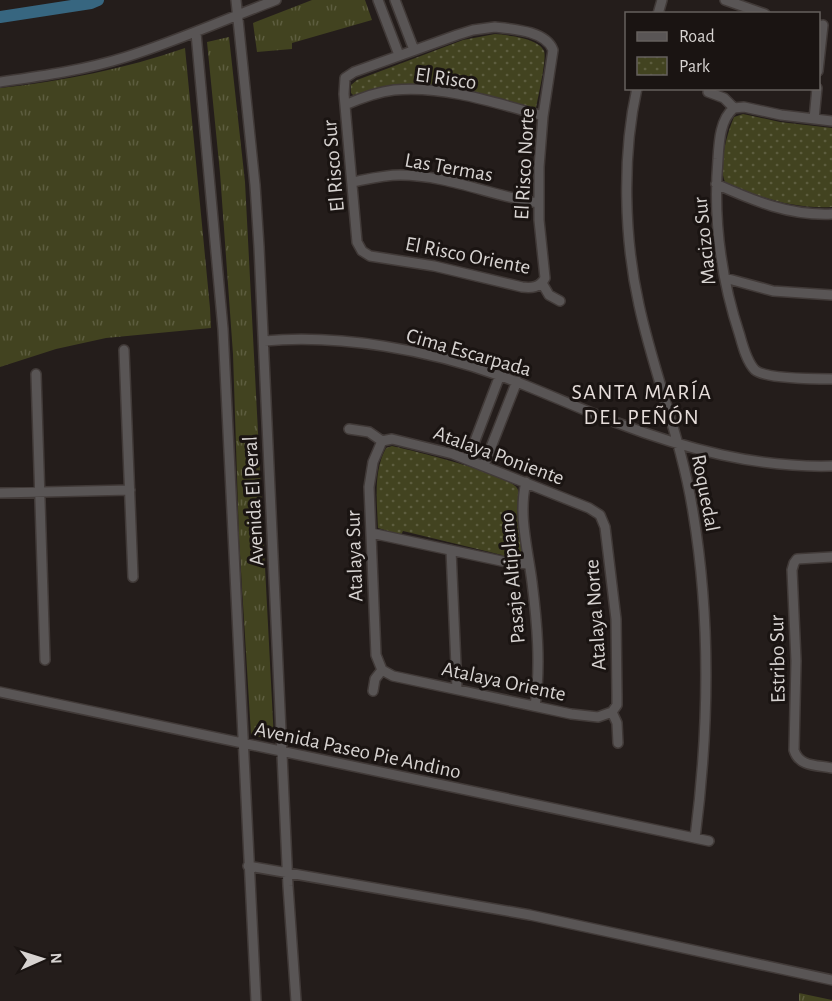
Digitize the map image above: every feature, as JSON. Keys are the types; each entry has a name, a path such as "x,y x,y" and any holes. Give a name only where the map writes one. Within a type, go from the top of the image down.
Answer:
{"street":[{"name":"Avenida El Peral","path":"236,0 255,185 296,1001"},
{"path":"0,82 63,73 125,57 196,33 276,0"},
{"path":"378,0 399,55 414,50 395,0"},
{"path":"725,0 759,12"},
{"path":"820,62 824,25"},
{"name":"El Risco Norte","path":"414,50 464,33 495,27 537,36 551,46 553,58 543,116 538,203 544,278 542,283"},
{"name":"Avenida El Peral","path":"196,33 223,329 255,1001"},
{"name":"El Risco Sur","path":"362,251 357,242 343,85 345,78 354,72 399,55"},
{"name":"El Risco","path":"345,105 386,91 420,90 475,99 543,116"},
{"name":"Roquedal","path":"638,90 629,150 631,259 641,314 678,444 693,512 702,575 706,632 705,742 695,838"},
{"path":"814,119 817,90"},
{"path":"708,92 724,98 734,108 744,107 781,115 832,120"},
{"name":"Macizo Sur","path":"734,108 727,116 723,126 718,150 717,222 725,278 746,355 755,370 762,373 832,379"},
{"name":"Las Termas","path":"353,182 390,176 415,176 460,184 538,203"},
{"path":"716,184 773,207 805,213 832,214"},
{"name":"El Risco Oriente","path":"362,251 370,256 426,264 522,286 536,287 542,283 549,295 560,302"},
{"path":"725,278 772,291 832,295"},
{"name":"Cima Escarpada","path":"264,341 327,340 375,346 448,360 517,381 614,422 678,444 752,462 792,466 832,466"},
{"path":"124,350 133,577"},
{"path":"36,374 45,660"},
{"path":"468,459 500,375"},
{"path":"484,465 517,381"},
{"name":"Atalaya Poniente","path":"350,429 369,432 382,441 388,438 399,440 468,459 594,510 600,515"},
{"name":"Atalaya Sur","path":"382,441 375,453 370,478 376,655 382,670"},
{"name":"Pasaje Altiplano","path":"526,482 523,511 537,644 535,706"},
{"path":"0,493 130,489"},
{"name":"Atalaya Norte","path":"600,515 605,527 616,619 617,696 612,712"},
{"path":"371,533 515,564 529,564"},
{"path":"451,550 457,689"},
{"name":"Estribo Sur","path":"832,557 804,557 795,560 792,570 796,661 794,747 796,758 804,763 832,768"},
{"path":"373,691 375,679 382,670"},
{"name":"Atalaya Oriente","path":"382,670 393,676 535,706 592,716 606,716 612,712"},
{"name":"Avenida Paseo Pie Andino","path":"0,692 709,841"},
{"path":"612,712 617,723 618,743"},
{"path":"248,866 530,915 832,980"}],"green space":[{"path":"312,0 365,0 372,20 292,43 292,49 257,52 253,23"},
{"path":"495,34 529,40 544,51 536,108 482,95 392,86 353,95 351,93 351,85 357,80 463,40"},
{"path":"229,37 245,182 274,740 251,735 239,538 233,354 220,173 207,42"},
{"path":"185,48 211,328 106,338 56,349 0,367 0,88 94,73"},
{"path":"743,114 780,122 832,128 832,207 804,206 777,201 725,182 722,167 726,140 734,117"},
{"path":"392,446 478,469 509,482 517,488 521,497 525,557 518,561 403,531 401,535 378,528 377,477 386,448"},
{"path":"799,993 832,1000 832,1001 799,1001"}],"waterway":[{"path":"0,17 98,0"}],"district":[{"name":"SANTA MARÍA DEL PEÑÓN","path":"642,404"}]}
